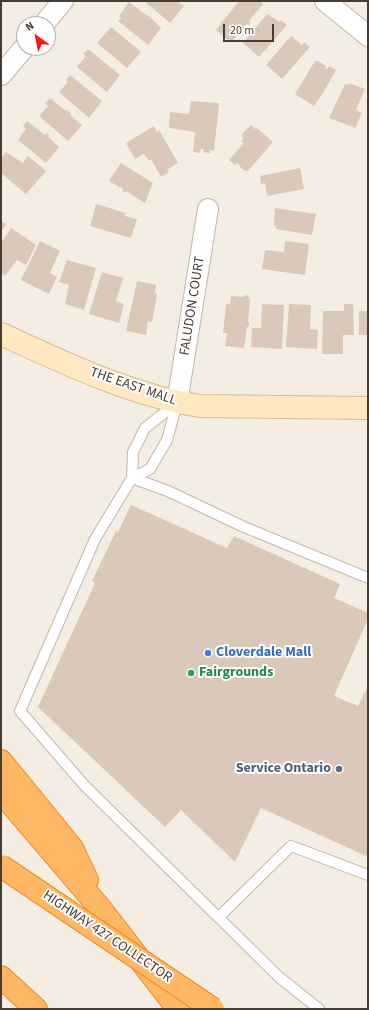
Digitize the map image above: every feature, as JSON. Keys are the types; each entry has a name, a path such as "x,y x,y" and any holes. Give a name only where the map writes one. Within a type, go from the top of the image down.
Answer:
{"highway":[{"path":"1,761 72,848 100,908"},
{"path":"1,792 100,908 178,1009"},
{"name":"HIGHWAY 427 COLLECTOR","path":"1,866 213,1009"},
{"path":"1,977 36,1009"}],"main road":[{"name":"THE EAST MALL","path":"1,334 127,388 177,403 200,406 368,408"}],"street":[{"path":"51,16 63,1"},
{"path":"325,1 368,36"},
{"path":"1,75 17,56"},
{"name":"FALUDON COURT","path":"177,403 208,209"}],"lane":[{"path":"177,403 147,425 133,452 132,478 95,539 20,711 85,786 279,977 318,1009"},
{"path":"132,478 150,469 167,440 177,403"},
{"path":"132,478 168,491 244,527 368,578"},
{"path":"219,917 291,846 368,875"}],"building":[{"path":"144,1 177,1 184,6 170,23"},
{"path":"239,1 260,1 263,4 249,21 251,23 248,25 247,24 231,43 216,30"},
{"path":"129,2 147,16 148,15 161,28 148,45 118,21 121,18 119,16"},
{"path":"267,14 280,22 281,20 287,25 259,57 243,43"},
{"path":"111,27 141,52 127,68 98,44 98,42"},
{"path":"291,36 302,45 304,42 310,47 282,79 266,65"},
{"path":"88,49 120,75 107,92 77,67 86,56 83,54"},
{"path":"315,61 318,61 326,66 325,68 327,69 329,66 336,70 314,106 295,94"},
{"path":"70,75 102,101 89,118 59,92 68,82 66,80"},
{"path":"349,83 365,89 356,110 362,113 355,128 329,118 345,84 349,85"},
{"path":"50,98 66,111 67,110 71,113 70,115 82,125 68,141 39,116 48,106 45,104"},
{"path":"191,101 219,103 214,151 210,150 210,153 203,152 204,149 201,149 200,153 193,152 195,132 169,128 170,112 189,114"},
{"path":"27,121 45,135 47,133 49,135 48,137 59,147 46,163 18,140 26,129 23,126"},
{"path":"251,125 255,129 257,128 273,142 248,171 243,170 237,163 235,165 229,160 244,143 241,142 243,139 242,134"},
{"path":"154,126 157,132 159,130 178,163 167,170 169,172 161,177 151,159 149,161 144,154 135,159 126,143"},
{"path":"6,152 23,163 28,156 46,171 26,194 1,173 1,158"},
{"path":"121,163 153,183 145,203 126,191 125,193 122,191 123,189 109,181"},
{"path":"300,168 304,189 267,196 265,183 261,184 260,176"},
{"path":"96,204 126,213 125,216 137,219 131,238 90,226"},
{"path":"275,208 316,214 312,235 276,229 276,226 274,226"},
{"path":"1,221 6,224 1,232"},
{"path":"11,228 36,245 26,265 17,260 5,276 1,273 1,243"},
{"path":"40,241 60,251 50,273 57,277 49,294 21,280"},
{"path":"285,241 309,244 305,275 262,269 265,250 284,252"},
{"path":"67,260 96,268 84,310 65,304 69,285 59,282"},
{"path":"102,272 123,278 116,301 124,304 119,323 89,314"},
{"path":"137,281 156,285 155,293 157,294 152,322 148,321 146,335 126,331"},
{"path":"244,295 249,296 248,299 250,299 249,327 247,327 244,348 225,346 227,333 223,333 226,304 230,304 231,296 244,297"},
{"path":"262,304 284,305 282,349 251,347 252,328 261,328"},
{"path":"289,304 311,305 310,329 318,330 317,349 286,347"},
{"path":"344,304 353,304 354,335 343,335 343,354 322,354 323,311 344,311"},
{"path":"359,311 368,311 368,335 359,335"},
{"name":"Cloverdale Mall","path":"131,505 227,548 234,536 340,584 334,598 368,613 368,619 334,696 358,706 368,686 368,857 261,808 235,862 181,810 165,827 38,707 95,583 92,581 116,531 118,532"}],"place":[{"name":"Cloverdale Mall","path":"208,653"},
{"name":"Fairgrounds","path":"191,673"},
{"name":"Service Ontario","path":"339,769"}]}
